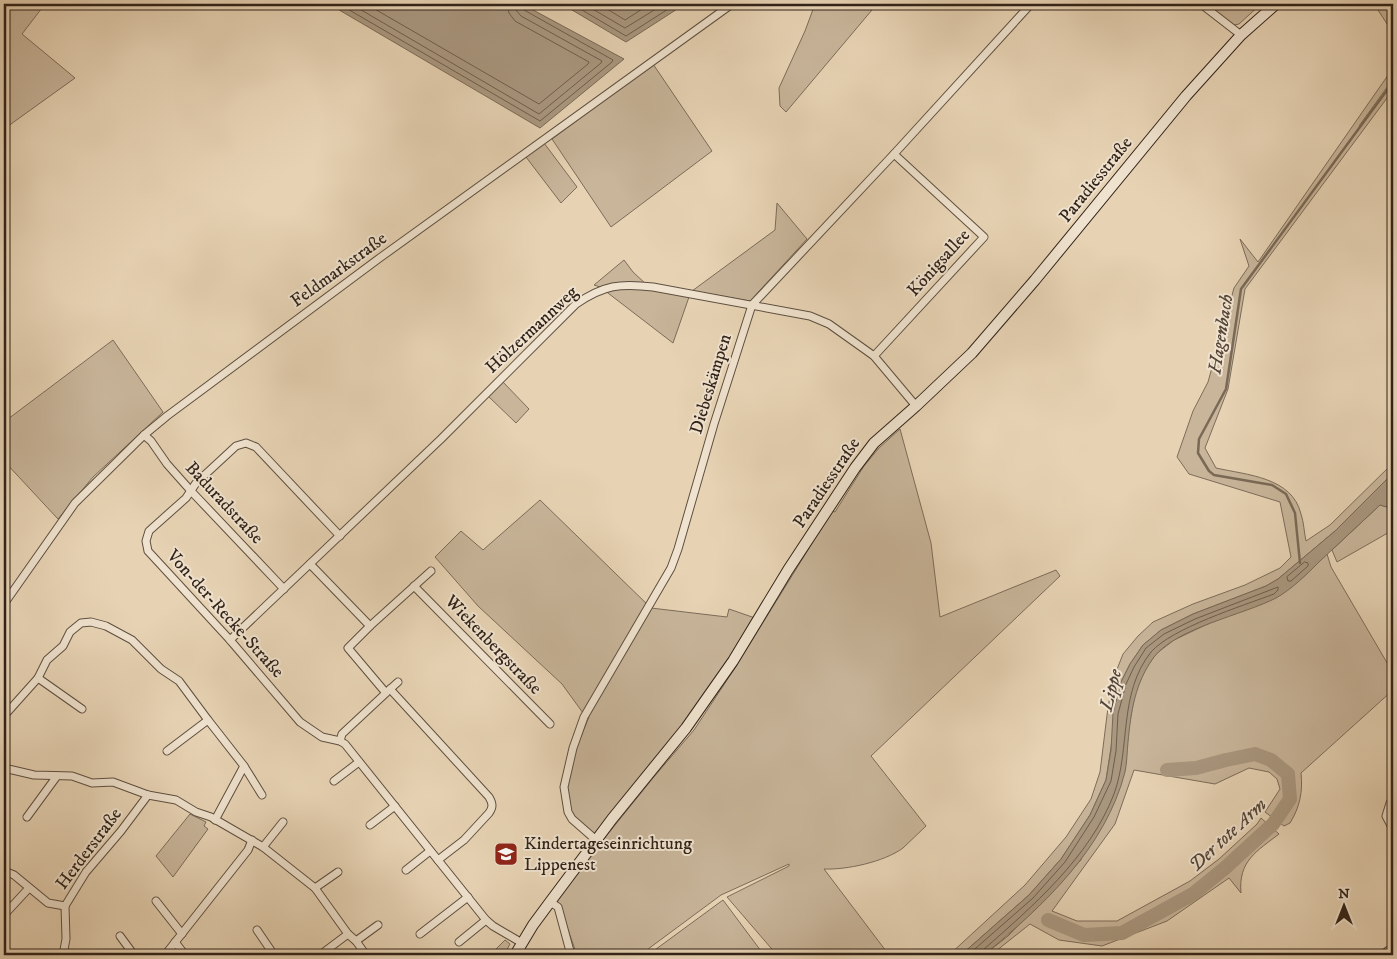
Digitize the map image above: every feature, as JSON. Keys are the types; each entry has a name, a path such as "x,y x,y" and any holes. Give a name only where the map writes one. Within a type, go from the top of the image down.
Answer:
{"main road":[{"name":"Paradiesstraße","path":"515,955 550,902 596,840 686,728 733,661 788,570 855,468 874,443 916,406 978,346 1035,280 1186,96 1241,35 1276,4"}],"street":[{"name":"Feldmarkstraße","path":"4,604 75,503 144,436 210,383 366,268 732,4"},
{"name":"Diebeskämpen","path":"596,840 572,819 568,812 564,787 573,748 584,717 671,568 752,305 1031,4"},
{"path":"1201,4 1241,35"},
{"name":"Königsallee","path":"874,356 984,237 894,154"},
{"name":"Hölzermannweg","path":"230,640 441,439 576,304 588,295 601,289 628,284 810,316 829,324 874,356 916,406"},
{"name":"Baduradstraße","path":"144,436 151,441 167,464 191,491 284,589"},
{"path":"191,491 236,446 246,443 256,447 340,536"},
{"name":"Von-der-Recke-Straße","path":"191,491 186,498 149,531 146,541 148,551 230,640 300,722 322,737 345,744 486,920 522,944"},
{"path":"310,564 370,626"},
{"path":"431,571 348,648 492,803 492,809 489,813 464,840 438,860"},
{"name":"Wiekenbergstraße","path":"414,586 550,724"},
{"path":"4,716 38,678 46,660 63,646 70,632 82,623 91,622 106,626 132,640 160,670 180,681 244,766 262,795"},
{"path":"38,678 82,709"},
{"path":"340,741 342,734 398,682"},
{"path":"167,751 208,720"},
{"path":"334,781 359,762"},
{"path":"215,820 244,766"},
{"path":"4,768 34,775 72,776 92,783 113,782 148,795 176,800 196,812 215,820 263,847 315,888 348,934 356,941 366,955"},
{"path":"27,817 57,776"},
{"name":"Herderstraße","path":"63,955 66,939 66,906 86,872 148,795"},
{"path":"1393,802 1390,803 1386,816 1393,829"},
{"path":"370,826 395,806"},
{"path":"263,847 283,822"},
{"path":"165,955 248,850 252,840"},
{"path":"406,870 430,851"},
{"path":"4,870 14,875 48,903 66,906"},
{"path":"315,888 338,872"},
{"path":"4,915 28,888"},
{"path":"420,934 468,897"},
{"path":"156,901 182,934"},
{"path":"550,902 558,907 571,955"},
{"path":"460,942 486,920"},
{"path":"356,941 378,925"},
{"path":"257,930 274,955"},
{"path":"320,955 348,934"},
{"path":"120,936 134,955"},
{"path":"175,942 185,955"},
{"path":"1382,955 1393,947"}],"shaded area":[{"path":"4,4 45,4 22,34 75,78 4,129"},
{"path":"815,4 877,4 786,112 780,106 779,88"},
{"path":"1206,4 1261,4 1239,24 1234,25"},
{"path":"1374,4 1393,4 1393,33"},
{"path":"653,64 712,151 611,227 552,139"},
{"path":"1393,68 1393,79 1360,127 1393,83 1393,90 1245,289 1228,389 1205,448 1216,468 1267,480 1288,492 1296,502 1301,514 1306,541 1330,525 1393,463 1393,473 1335,531 1278,579 1266,586 1193,614 1161,630 1143,645 1121,682 1106,780 1090,815 1061,859 1029,895 961,955 949,955 1025,885 1066,837 1091,799 1100,772 1108,707 1114,677 1123,654 1138,636 1153,622 1193,604 1245,585 1280,568 1291,557 1280,502 1189,474 1177,457 1193,411 1208,382 1234,288 1249,266 1240,239 1258,262"},
{"path":"544,143 577,187 561,203 526,157"},
{"path":"777,203 807,239 750,301 692,291 775,230"},
{"path":"624,260 633,272 647,285 629,282 600,287 594,285"},
{"path":"627,287 653,289 689,297 673,343 604,290"},
{"path":"113,340 163,412 93,477 58,519 4,461 4,422"},
{"path":"502,381 529,409 516,423 488,396"},
{"path":"900,429 931,543 940,617 1056,570 1060,576 871,756 926,826 903,848 886,857 854,866 824,869 889,955 777,955 727,897 789,866 789,864 721,895 640,955 577,955 559,905 554,901 694,730 735,668 832,511 835,512 864,466 879,448"},
{"path":"540,500 651,608 727,617 729,609 755,618 684,726 595,836 572,814 567,801 568,777 589,717 583,713 562,684 478,606 435,557 461,531 483,550"},
{"path":"1380,505 1387,507 1393,505 1393,530 1337,562 1332,550"},
{"path":"1327,554 1331,567 1393,673 1393,690 1301,773 1302,786 1298,805 1290,823 1284,826 1265,812 1280,789 1277,779 1269,772 1249,768 1215,784 1134,770 1115,824 1052,911 1077,921 1117,921 1190,881 1219,859 1261,818 1279,834 1257,852 1246,865 1241,882 1241,893 1229,878 1167,921 1102,946 1059,940 1030,924 991,955 984,955 1008,936 1081,860 1130,720 1134,696 1144,671 1156,654 1174,640 1300,580"},
{"path":"190,814 206,822 204,826 208,829 173,877 156,856"},
{"path":"723,900 764,955 648,955"},
{"path":"505,940 510,944 504,955 490,955"}],"water":[{"path":"329,4 522,4 624,59 540,128"},
{"path":"562,4 685,4 626,42"},
{"path":"1393,473 1393,505 1387,507 1380,505 1288,590 1276,598 1178,638 1164,647 1154,657 1142,677 1135,698 1126,769 1116,800 1103,826 1087,851 1049,896 984,955 961,955 1029,895 1061,859 1090,815 1106,780 1111,750 1113,713 1121,682 1143,645 1161,630 1193,614 1266,586 1278,579 1335,531"}],"waterway":[{"name":"Hagenbach","path":"1300,563 1295,513 1286,494 1272,485 1214,475 1209,471 1198,453 1199,439 1226,389 1241,289 1393,82"},
{"name":"Der tote Arm","path":"1048,920 1084,935 1122,933 1193,894 1225,868 1273,824 1290,799 1288,774 1271,760 1255,754 1196,768 1167,770"}],"place":[{"name":"Kindertageseinrichtung Lippenest","path":"506,854"}],"water label":[{"name":"Lippe","path":"1111,690"}]}
